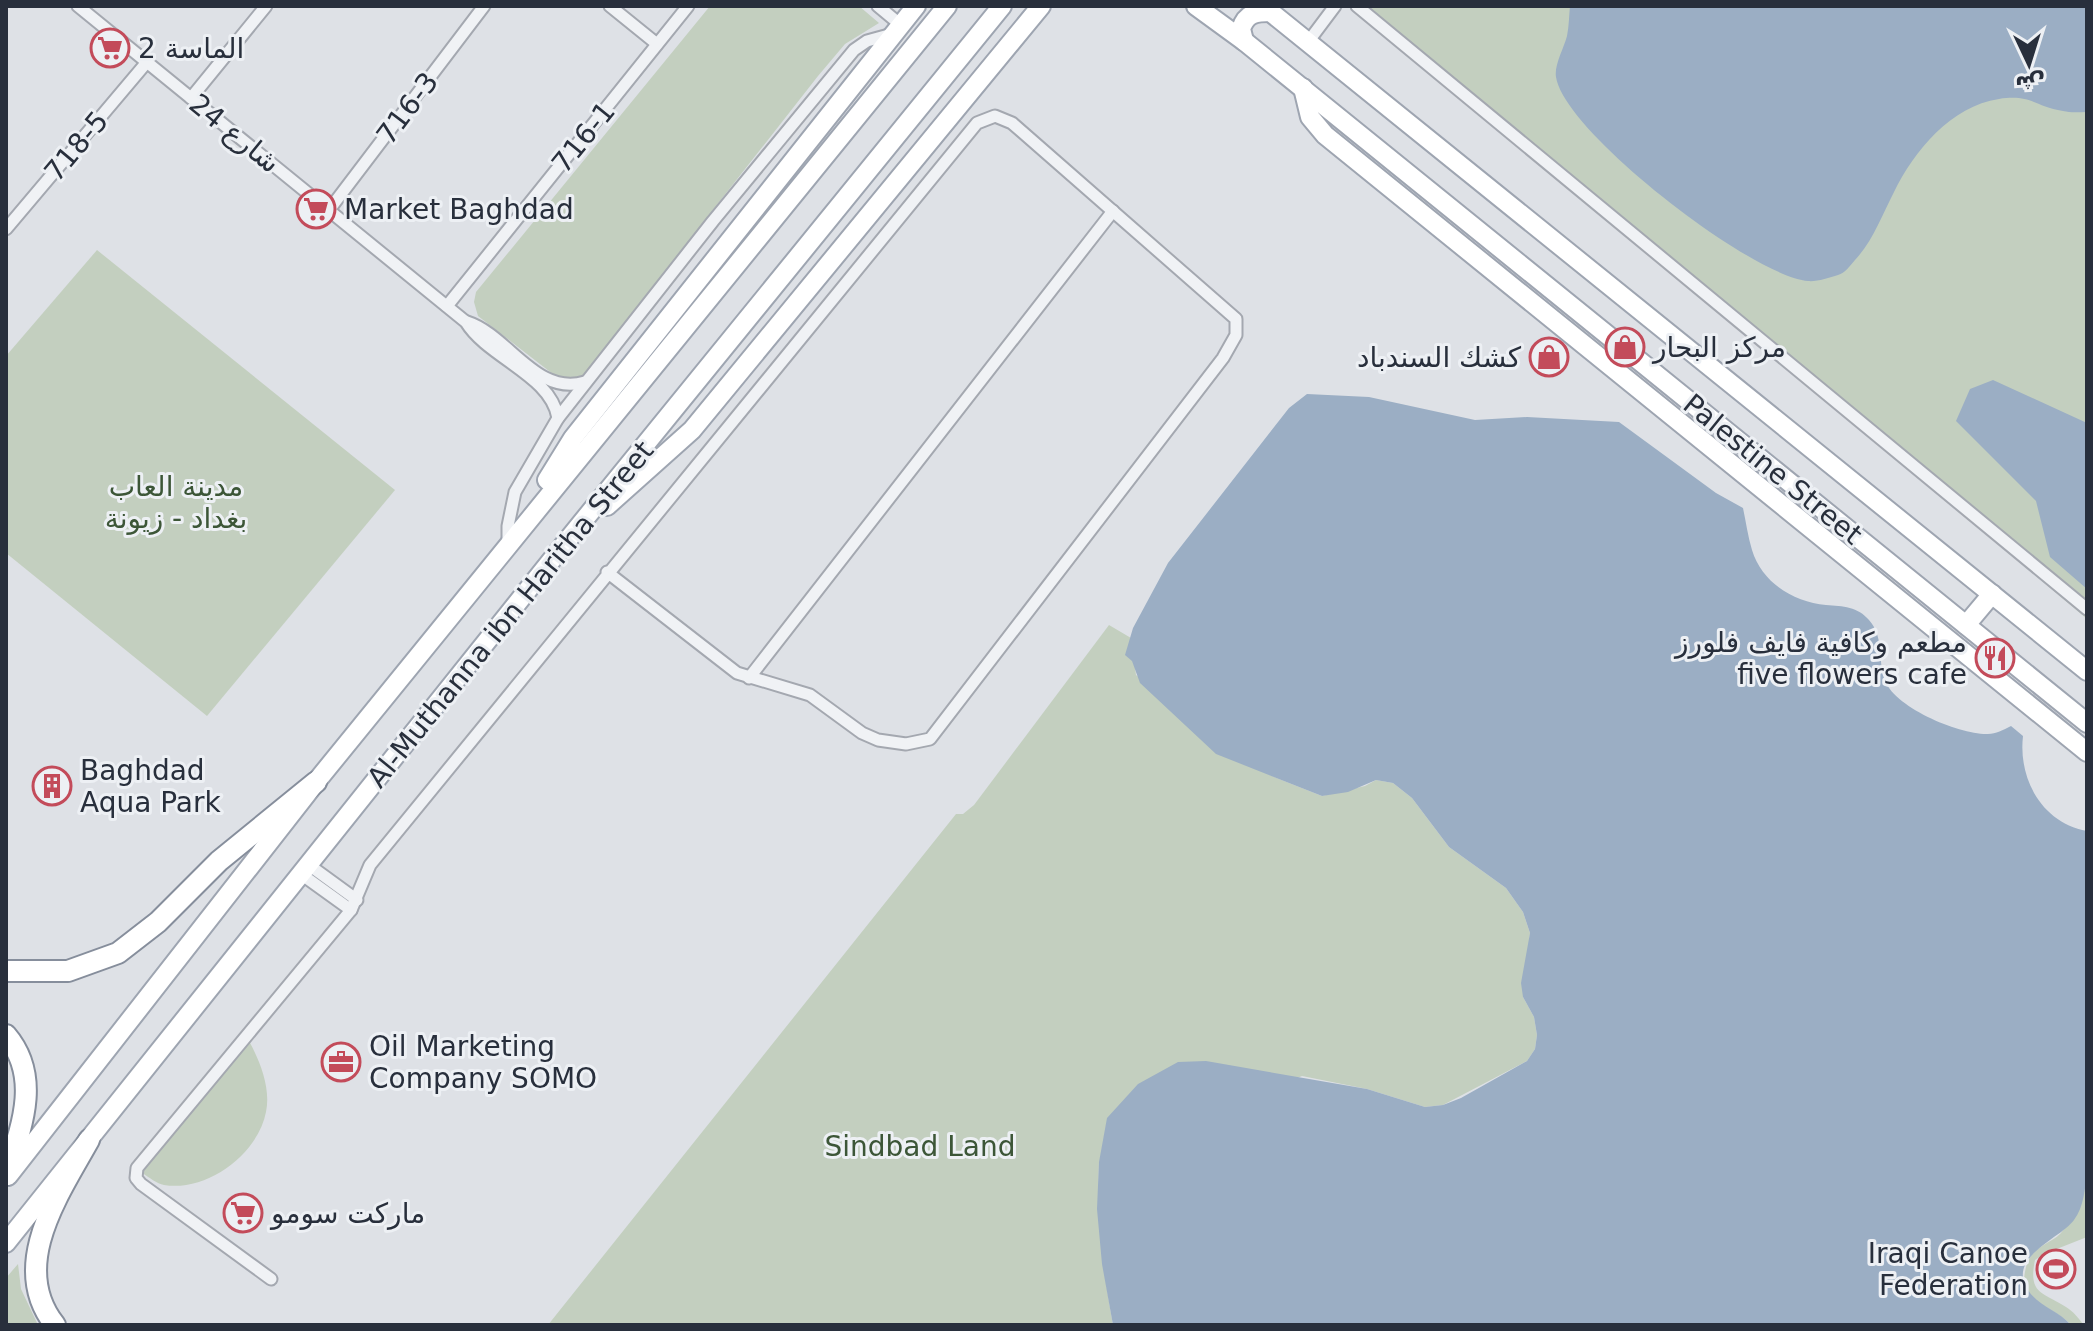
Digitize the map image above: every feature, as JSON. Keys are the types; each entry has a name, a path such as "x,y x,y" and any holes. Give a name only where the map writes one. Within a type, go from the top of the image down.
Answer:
{"highway":[{"path":"6,971 68,971 118,953 158,922 219,861 316,782"},
{"path":"6,1035 13,1043 25,1075 26,1114 6,1176"},
{"path":"55,1325 46,1313 39,1292 36,1257 46,1216 89,1140"}],"main road":[{"path":"508,543 573,438 916,6"},
{"name":"Al-Muthanna ibn Haritha Street","path":"6,1176 508,543 947,6"},
{"name":"Al-Muthanna ibn Haritha Street","path":"6,1243 566,542 1002,6"},
{"path":"566,542 692,430 1041,6"},
{"name":"Palestine Street","path":"1196,6 1303,88 2087,723"},
{"path":"1244,41 1241,29 1248,17 1267,9"},
{"name":"Palestine Street","path":"1267,9 2087,671"},
{"path":"1303,88 1310,117 1325,135 2087,752"},
{"path":"1569,333 1614,340"},
{"path":"1966,625 1992,594"}],"street":[{"name":"شارع 24","path":"78,6 466,322 480,339 544,390 554,403 558,418"},
{"path":"191,98 266,6"},
{"name":"716-3","path":"329,210 484,6"},
{"path":"610,6 657,44"},
{"name":"716-1","path":"447,306 688,6"},
{"path":"508,543 509,514 515,492 558,418 585,382 722,209 854,50 867,41 899,29 878,6"},
{"path":"1308,42 1335,6"},
{"path":"1357,6 2087,609"},
{"name":"718-5","path":"6,229 147,62"},
{"path":"271,1279 141,1184 135,1171 354,905 370,865 607,572 977,123 995,116 1012,123 1236,319 1236,335 1223,358 930,739 906,744 878,740 862,733 810,695 737,673 607,572"},
{"path":"749,678 1113,211"},
{"name":"شارع 24","path":"466,322 486,331 551,382 568,385 585,382"},
{"path":"305,869 354,905"}],"green space":[{"path":"710,6 859,6 879,23 845,44 818,76 582,377 558,378 478,316 474,302 476,292"},
{"path":"1362,6 2087,6 2087,619"},
{"name":"مدينة العاب بغداد - زيونة","path":"97,250 395,490 207,716 6,553 6,356"},
{"name":"Sindbad Land","path":"1109,625 1131,638 1136,675 1248,765 1322,796 1365,786 1376,780 1393,783 1412,798 1449,847 1506,888 1523,912 1530,933 1523,997 1534,1017 1537,1035 1535,1049 1527,1061 1443,1105 1425,1107 1367,1089 1302,1076 1099,1162 1102,1244 1113,1325 548,1325 956,814 963,814 974,805"},
{"path":"249,1041 261,1066 267,1094 266,1112 253,1142 228,1167 197,1182 180,1186 164,1185 142,1173"},
{"path":"2087,1172 2087,1237 2044,1254 2035,1260 2033,1271 2039,1291 2069,1309 2084,1325 2071,1325 2028,1292 2024,1276 2033,1253 2060,1234 2068,1222"},
{"path":"18,1264 21,1289 38,1325 6,1325 6,1278"}],"water":[{"path":"1570,6 2087,6 2087,112 2066,112 2019,98 1982,103 1965,111 1923,146 1902,177 1872,236 1849,267 1838,275 1808,281 1782,273 1706,229 1664,198 1591,132 1567,101 1556,77 1567,36"},
{"path":"1993,380 2087,423 2087,589 2050,557 2036,501 1956,421 1970,389"},
{"path":"1307,394 1369,397 1475,420 1527,417 1619,422 1716,493 1743,508 1757,562 1781,589 1802,600 1850,608 1865,616 1877,633 1884,678 1900,699 1928,717 1961,730 1991,734 2011,726 2023,736 2025,768 2036,797 2057,819 2087,831 2085,1191 2074,1220 2029,1258 2023,1278 2032,1296 2071,1325 1113,1325 1102,1264 1097,1209 1099,1162 1107,1118 1138,1084 1178,1062 1206,1061 1367,1089 1425,1107 1443,1105 1461,1098 1527,1061 1535,1049 1537,1035 1534,1017 1523,997 1521,983 1530,933 1523,912 1506,888 1449,847 1412,798 1393,783 1376,780 1348,792 1322,796 1216,754 1140,683 1132,661 1125,655 1133,628 1168,563 1289,408"}],"place":[{"name":"الماسة 2","path":"110,48"},
{"name":"Market Baghdad","path":"316,209"},
{"name":"مركز البحار","path":"1625,347"},
{"name":"كشك السندباد","path":"1549,357"},
{"name":"مطعم وكافية فايف فلورز five flowers cafe","path":"1995,658"},
{"name":"Baghdad Aqua Park","path":"52,786"},
{"name":"Oil Marketing Company SOMO","path":"341,1062"},
{"name":"ماركت سومو","path":"243,1213"},
{"name":"Iraqi Canoe Federation","path":"2056,1269"}]}
